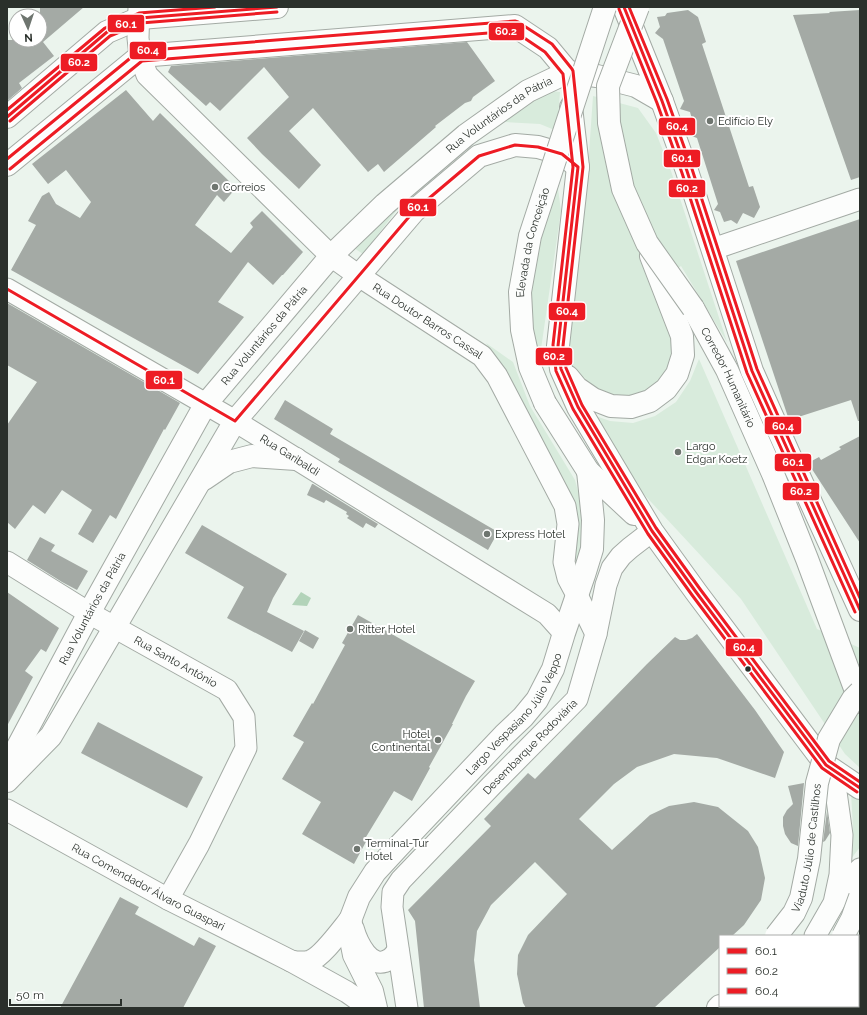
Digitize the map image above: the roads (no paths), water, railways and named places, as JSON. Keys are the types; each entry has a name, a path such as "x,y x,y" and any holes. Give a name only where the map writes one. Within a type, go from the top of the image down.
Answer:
{"main road":[{"path":"7,117 107,32 139,13 277,7"},
{"name":"Elevada da Conceição","path":"588,471 545,404 530,367 522,330 520,292 530,236 605,7"},
{"path":"624,7 662,101 687,171 752,371 860,610"},
{"path":"562,369 577,388 593,400 611,406 630,407 650,401 666,389 676,374 683,355 683,310 647,243 623,189 609,123 608,86 638,7"},
{"path":"7,165 140,56 515,26 548,48 568,72 578,167 558,346 562,369 578,407 652,531 696,592 826,766 860,788"},
{"path":"568,72 597,76 636,86 662,101"},
{"name":"Rua Voluntários da Pátria","path":"7,767 89,613 205,405 330,256 385,204 466,135 528,91 568,72"},
{"name":"Rua Voluntários da Pátria","path":"7,782 51,736 234,422 414,211 479,156 515,145 538,147 562,154 578,167"},
{"path":"234,422 233,392 276,340 288,306"},
{"name":"Corredor Humanitário","path":"683,310 728,370 773,474 807,559 860,702"},
{"path":"200,482 229,462 252,456 296,459"},
{"path":"588,471 652,531"},
{"name":"Largo Vespasiano Júlio Veppo","path":"376,1008 372,990 354,955 350,935 351,918 359,898 375,872 499,740 523,717 537,700 554,669 564,633 592,549 593,520 588,471"},
{"name":"Viaduto Júlio de Castilhos","path":"777,935 794,913 801,898 809,859 817,783 829,740 853,699 860,692"},
{"path":"844,935 852,919 860,897"},
{"path":"844,935 860,920"}],"street":[{"name":"Rua Doutor Barros Cassal","path":"139,13 138,38 140,56 148,75 330,256 482,356 497,376 565,506 568,524 564,562 568,578 596,634"},
{"path":"713,249 860,199"},
{"name":"Rua Garibaldi","path":"7,289 296,459 547,614 564,633"},
{"name":"Desembarque Rodoviária","path":"406,1002 392,907 393,892 401,880 577,699 596,634 606,585 612,568 621,556 652,531"},
{"name":"Rua Santo Antônio","path":"7,562 114,628 227,690 244,717 246,748 199,844 168,899"},
{"path":"826,766 836,792 842,836 840,876 834,903"},
{"name":"Rua Comendador Álvaro Guaspari","path":"7,810 168,899 291,961"},
{"path":"815,935 834,903 860,869"},
{"name":"Desembarque Rodoviária","path":"351,918 355,935 360,946 375,962 406,1002"},
{"name":"Largo Vespasiano Júlio Veppo","path":"291,961 301,962 311,960 320,954 351,918"},
{"path":"375,962 384,962 391,959 398,950"},
{"path":"291,961 347,992 370,1008"}],"place":[{"name":"Edifício Ely","path":"710,121"},
{"name":"Correios","path":"215,187"},
{"name":"Largo Edgar Koetz","path":"678,452"},
{"name":"Express Hotel","path":"487,534"},
{"name":"Ritter Hotel","path":"350,629"},
{"name":"Hotel Continental","path":"438,740"},
{"name":"Terminal-Tur Hotel","path":"357,849"}]}
